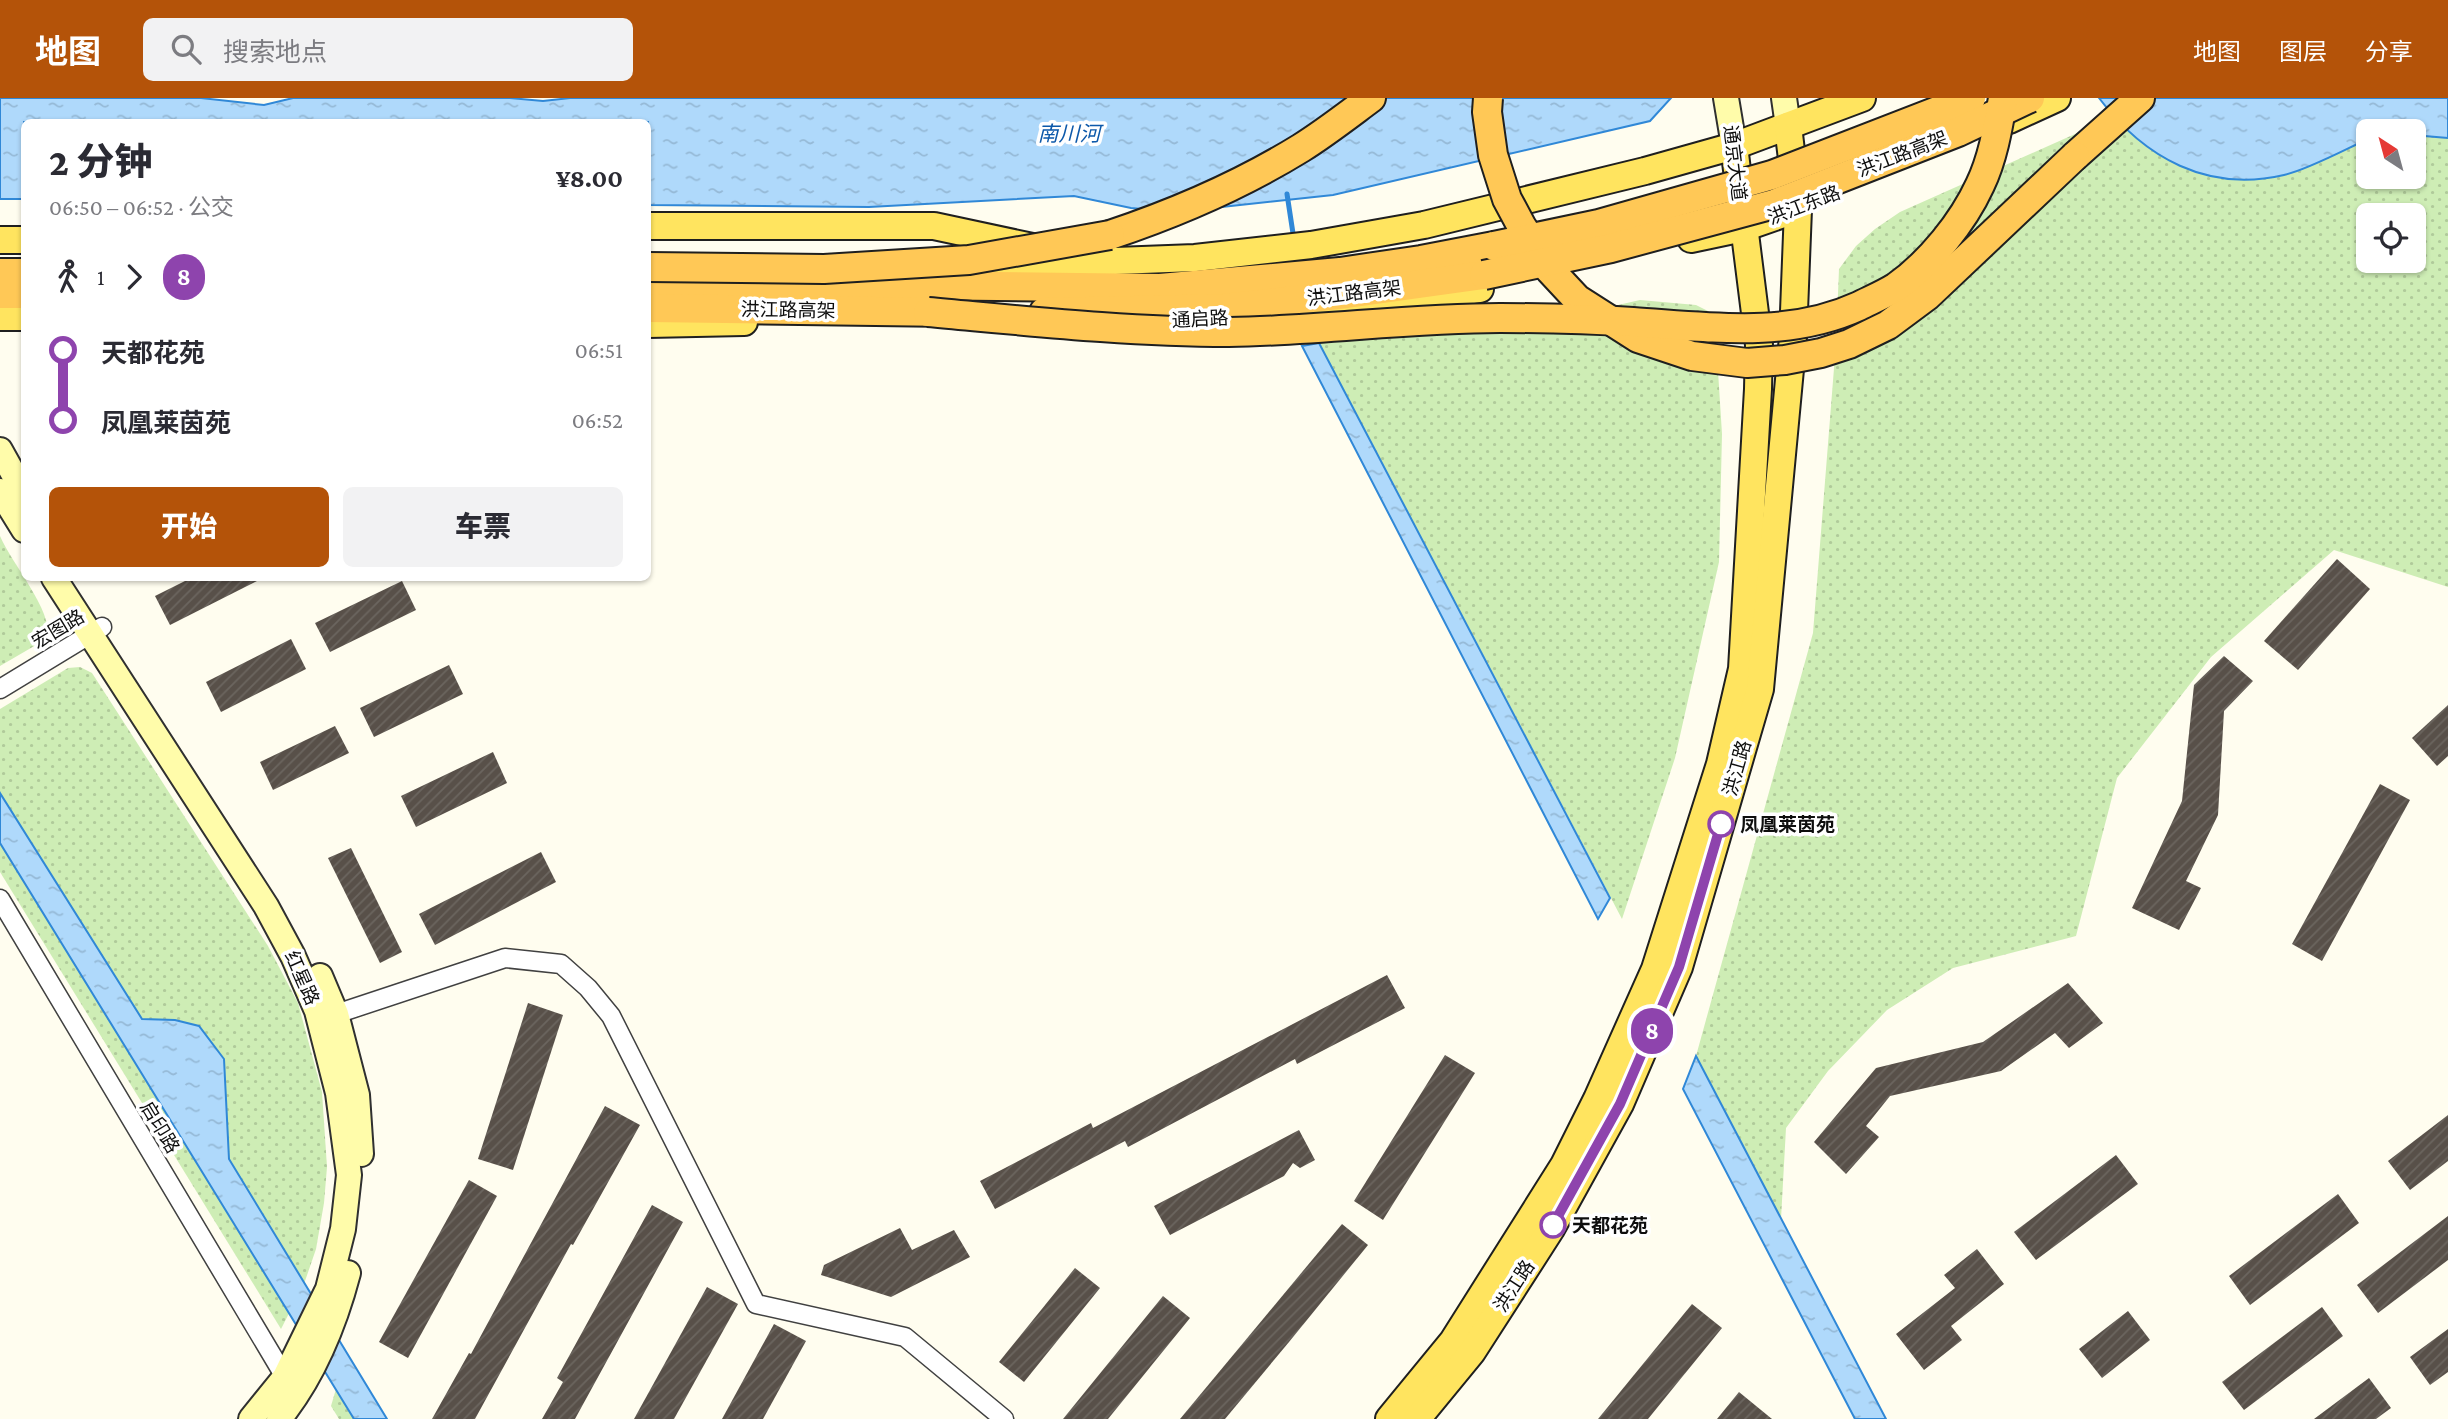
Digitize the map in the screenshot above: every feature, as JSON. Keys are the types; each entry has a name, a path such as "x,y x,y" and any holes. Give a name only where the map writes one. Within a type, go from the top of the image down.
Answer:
{"highway":[{"path":"651,267 824,269 969,260 1110,235 1169,215 1225,188 1300,148 1371,98"},
{"path":"1489,98 1487,112 1493,155 1507,199 1550,270 1577,299 1638,338 1692,356 1747,363 1785,360 1821,353 1849,344 1888,325 1927,296 2140,98"},
{"name":"洪江路高架","path":"651,282 1160,288 1340,272 1421,260 1599,225 1772,175 1971,98"},
{"path":"928,312 1149,331 1233,332 1423,319 1499,318 1752,329 1805,324 1856,307 1896,287 1959,223 1981,184 1998,131 2003,98"},
{"name":"洪江路高架","path":"651,308 1083,312 1224,308 1484,275 1611,248 1774,204 1958,132 2030,98"},
{"path":"0,273 21,274"},
{"path":"0,295 21,295"}],"main road":[{"name":"通京大道","path":"1726,98 1743,228"},
{"path":"1784,98 1798,209"},
{"path":"651,275 735,276 1135,260 1195,257 1311,245 1424,225 1645,171 1734,145 1863,98"},
{"name":"洪江东路","path":"1743,228 1893,171 2057,98"},
{"name":"洪江路","path":"1417,1419 1472,1352 1551,1229 1620,1104 1679,967 1760,689 1793,337 1798,209"},
{"path":"651,226 934,226 1075,257 1135,260"},
{"name":"洪江路","path":"1389,1419 1453,1341 1569,1154 1597,1099 1655,969 1720,764 1742,669 1758,389 1759,345 1743,228"},
{"name":"通启路","path":"651,324 919,319 1183,320 1356,309 1484,288 1743,228"},
{"path":"0,240 21,240"},
{"path":"0,317 21,317"},
{"path":"0,450 21,488"},
{"path":"0,491 21,525"},
{"name":"红星路","path":"56,581 96,630 285,909 312,958 336,1014 357,1095 362,1177 359,1234 337,1315 297,1370 251,1419"},
{"name":"红星路","path":"74,581 96,630 179,769 266,906 293,956 317,1011 338,1093 348,1175 343,1229 328,1289 279,1419"}],"street":[{"name":"宏图路","path":"0,688 96,630"},
{"name":"启印路","path":"0,899 297,1370"},
{"path":"336,1014 505,958 561,964 588,988 611,1016 756,1304 905,1337 1004,1419"}],"green space":[{"path":"2113,117 2285,175 2356,144 2356,189 2426,189 2426,136 2448,138 2448,587 2334,550 2211,657 2117,778 2076,936 1953,968 1887,1010 1828,1071 1786,1128 1781,1219 1696,1056 1813,633 1836,343 1839,269 1856,246 1900,212"},
{"path":"1640,300 1696,305 1708,311 1715,324 1722,434 1719,562 1675,758 1622,919 1319,343 1509,330"},
{"path":"0,536 21,573 21,581 26,581 38,601 48,627 48,638 0,666"},
{"path":"80,667 92,673 268,946 298,1003 322,1092 327,1167 316,1249 304,1284 281,1329 0,872 0,709 68,668"},
{"path":"336,1389 354,1419 339,1419 331,1406"}],"water":[{"name":"南川河","path":"0,98 201,98 264,105 293,98 510,98 543,101 570,98 1671,98 1650,121 1333,195 1176,212 1131,208 1074,196 869,207 651,205 651,119 21,119 21,199 0,199"},
{"path":"2099,98 2448,98 2448,138 2426,136 2426,119 2356,119 2356,145 2293,172 2256,179 2229,179 2180,166 2136,138"},
{"path":"1319,343 1610,898 1598,919 1302,346"},
{"path":"0,793 142,1019 175,1020 199,1026 224,1059 229,1159 387,1419 354,1419 0,843"},
{"path":"1696,1056 1886,1419 1855,1419 1683,1089"}],"building":[{"path":"2337,559 2370,589 2298,670 2264,641"},
{"path":"185,581 257,581 170,625 155,596"},
{"path":"402,581 416,610 330,652 315,623"},
{"path":"291,639 306,669 221,712 206,682"},
{"path":"2224,656 2253,681 2224,711 2218,815 2186,881 2201,888 2179,930 2132,908 2182,801 2194,685"},
{"path":"449,665 463,694 374,737 360,708"},
{"path":"2448,705 2448,756 2437,766 2412,738"},
{"path":"335,726 349,753 273,790 260,762"},
{"path":"493,752 507,783 416,827 401,796"},
{"path":"2380,784 2410,800 2322,961 2292,944"},
{"path":"351,848 402,952 380,963 328,858"},
{"path":"541,852 556,882 435,945 419,914"},
{"path":"1387,975 1405,1008 1297,1064 1295,1059 1128,1147 1125,1141 995,1209 980,1181 1091,1123 1093,1128"},
{"path":"2068,983 2103,1023 2069,1048 2055,1033 2001,1071 1890,1096 1866,1126 1879,1137 1846,1174 1814,1142 1876,1068 1983,1042"},
{"path":"528,1003 563,1015 513,1170 478,1159"},
{"path":"1445,1055 1475,1073 1383,1220 1354,1201"},
{"path":"605,1106 640,1125 475,1419 432,1419 469,1353 471,1354"},
{"path":"2448,1115 2448,1161 2410,1190 2388,1161"},
{"path":"1299,1130 1315,1160 1300,1168 1293,1163 1284,1176 1170,1235 1154,1206"},
{"path":"2116,1155 2138,1184 2036,1260 2014,1232"},
{"path":"469,1180 497,1196 408,1358 379,1342"},
{"path":"2338,1194 2359,1223 2250,1305 2229,1276"},
{"path":"652,1205 683,1222 575,1419 542,1419 563,1382 557,1378"},
{"path":"2448,1216 2448,1260 2378,1313 2357,1285"},
{"path":"1342,1224 1368,1245 1289,1342 1225,1419 1180,1419"},
{"path":"900,1228 912,1250 954,1230 970,1257 891,1297 821,1275 824,1265"},
{"path":"1977,1249 2004,1284 1951,1326 1962,1340 1924,1370 1896,1334 1955,1288 1944,1275"},
{"path":"1075,1268 1100,1288 1024,1382 999,1362"},
{"path":"707,1287 738,1304 674,1419 634,1419"},
{"path":"1163,1296 1190,1318 1108,1419 1063,1419"},
{"path":"1692,1304 1722,1328 1648,1419 1598,1419"},
{"path":"2322,1307 2343,1336 2244,1410 2222,1382"},
{"path":"2128,1311 2150,1340 2102,1378 2079,1349"},
{"path":"774,1324 806,1341 763,1419 722,1419"},
{"path":"2448,1329 2448,1372 2430,1385 2410,1357"},
{"path":"2369,1378 2391,1408 2376,1419 2314,1419"},
{"path":"1739,1392 1772,1419 1717,1419"}],"waterway":[{"path":"1287,194 1294,240"}],"bus line":[{"name":"8","path":"1553,1225 1620,1104 1679,967 1721,824"}],"place":[{"name":"凤凰莱茵苑","path":"1721,824"},
{"name":"天都花苑","path":"1553,1225"}]}
